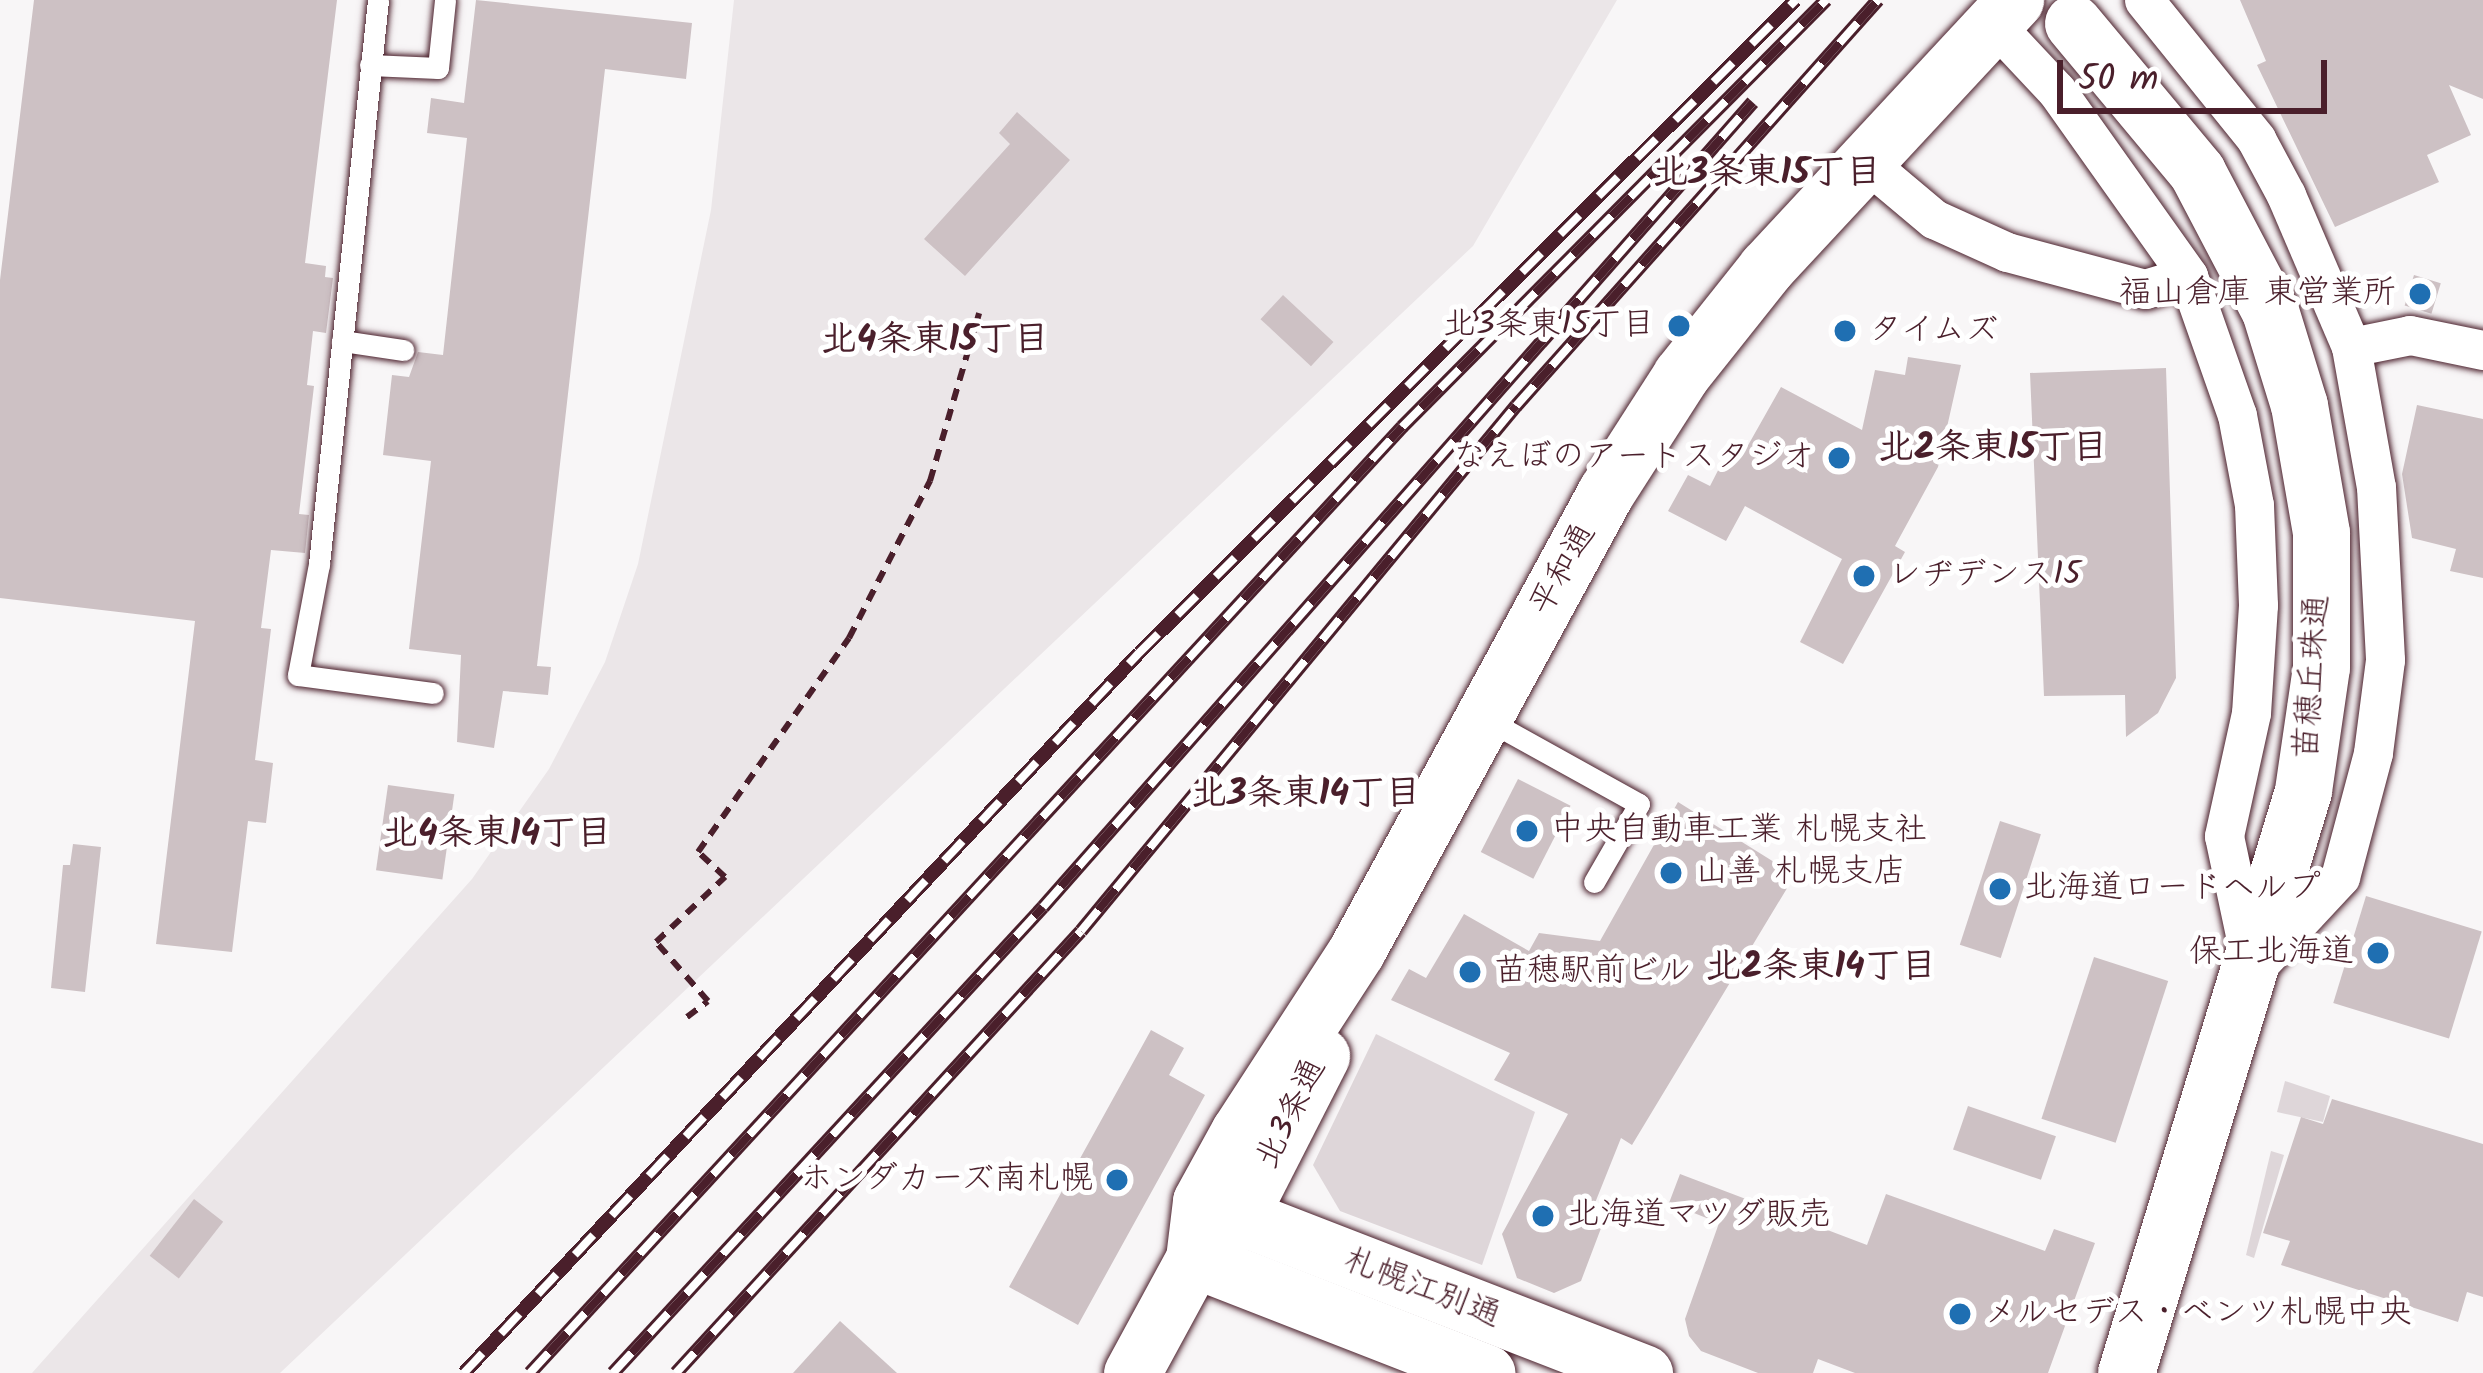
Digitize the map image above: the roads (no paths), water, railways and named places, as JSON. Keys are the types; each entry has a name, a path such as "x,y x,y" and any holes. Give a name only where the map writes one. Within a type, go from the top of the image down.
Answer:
{"street":[{"path":"2144,0 2256,139 2351,347 2385,575 2385,660 2373,753 2340,877 2250,969"},
{"path":"2004,11 2188,276 2237,415 2254,505 2251,713 2224,836 2250,969"},
{"name":"平和通","path":"1220,1209 1286,1050 1357,950 1606,492 1682,375 2004,11"},
{"name":"苗穂丘珠通","path":"2073,22 2197,172 2270,311 2299,405 2321,533 2321,667 2303,791 2126,1373"},
{"path":"1866,162 1934,219 2078,277 2145,289 2188,276"},
{"path":"2351,347 2410,335 2483,350"},
{"path":"1132,1373 1220,1209"},
{"name":"札幌江別通","path":"1220,1209 1644,1373"},
{"name":"札幌江別通","path":"1193,1259 1487,1373"}],"lane":[{"path":"378,0 342,341 298,675 433,693"},
{"path":"370,65 438,68 446,0"},
{"path":"342,341 403,350"},
{"path":"1483,718 1639,804 1594,882"}],"railway":[{"path":"464,1373 1139,653 1796,0"},
{"path":"530,1373 1402,427 1826,0"},
{"path":"676,1373 1081,931 1516,406 1878,0"},
{"path":"613,1373 1043,907 1753,102"}],"place":[{"name":"福山倉庫 東営業所","path":"2420,294"},
{"name":"北3条東15丁目","path":"1679,326"},
{"name":"タイムズ","path":"1845,331"},
{"name":"なえぼのアートスタジオ","path":"1839,458"},
{"name":"レヂデンス15","path":"1864,576"},
{"name":"中央自動車工業 札幌支社","path":"1527,831"},
{"name":"山善 札幌支店","path":"1671,873"},
{"name":"北海道ロードヘルプ","path":"2000,889"},
{"name":"保工北海道","path":"2378,953"},
{"name":"苗穂駅前ビル","path":"1470,972"},
{"name":"ホンダカーズ南札幌","path":"1117,1180"},
{"name":"北海道マツダ販売","path":"1543,1216"},
{"name":"メルセデス・ベンツ札幌中央","path":"1960,1314"}],"district":[{"name":"北3条東15丁目","path":"1767,174"},
{"name":"北4条東15丁目","path":"935,341"},
{"name":"北2条東15丁目","path":"1993,449"},
{"name":"北3条東14丁目","path":"1306,795"},
{"name":"北4条東14丁目","path":"497,835"},
{"name":"北2条東14丁目","path":"1821,968"}]}
